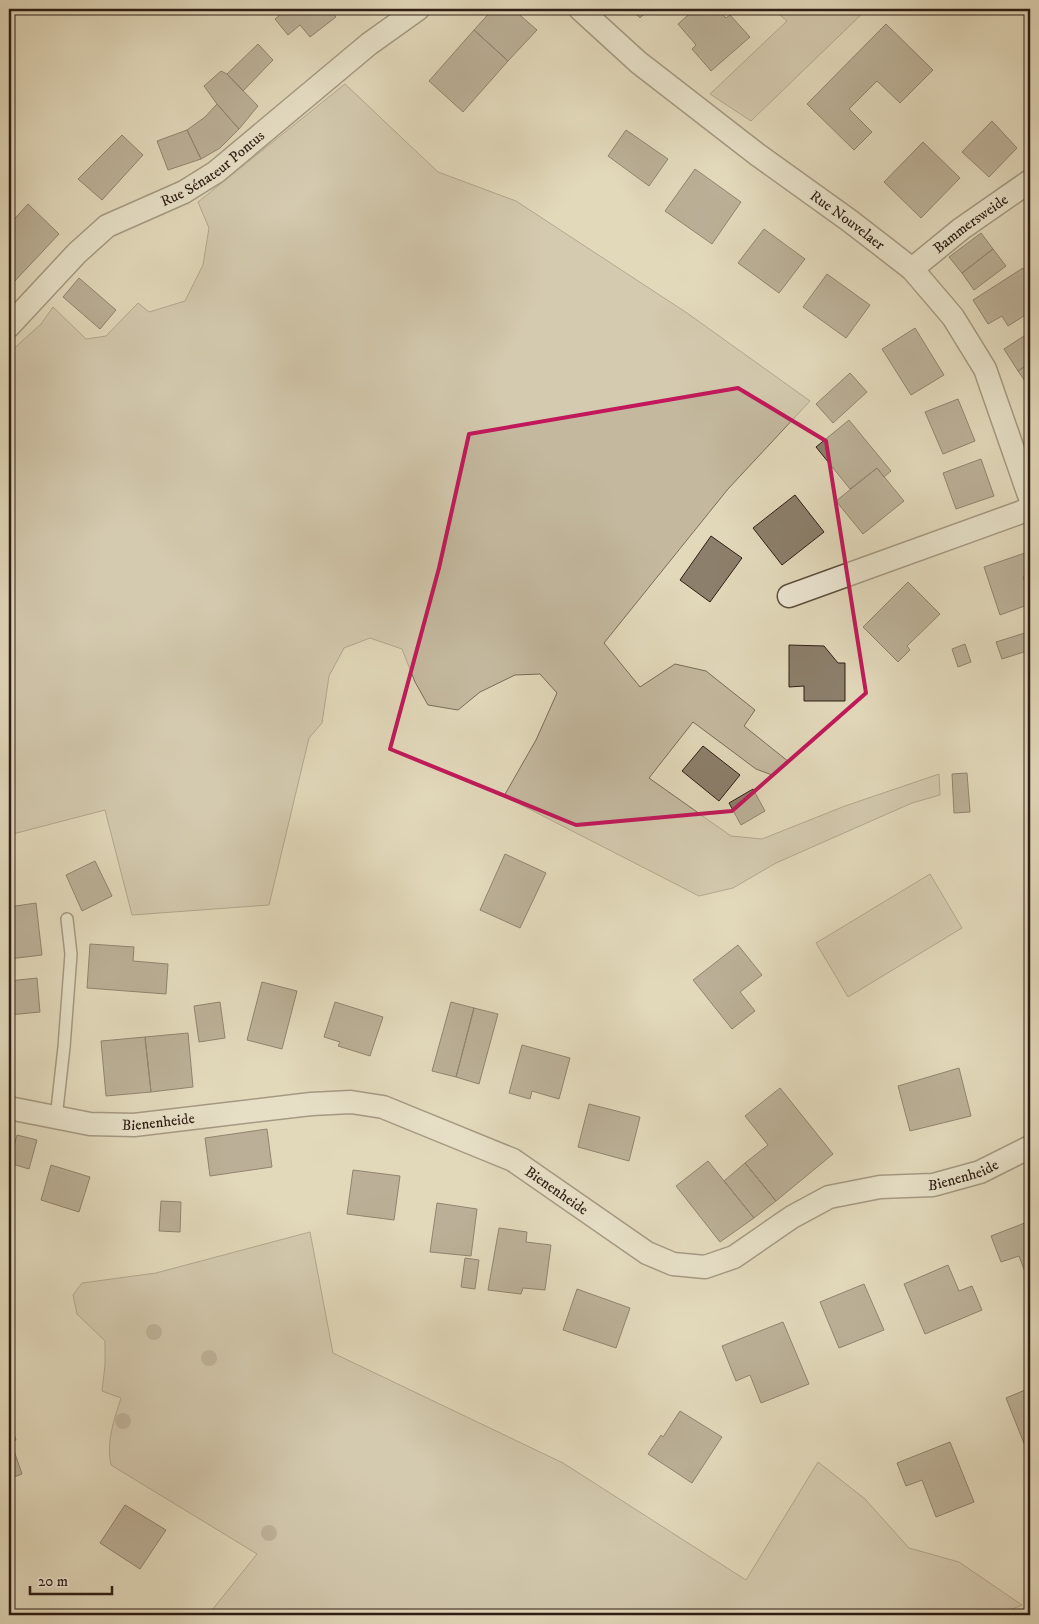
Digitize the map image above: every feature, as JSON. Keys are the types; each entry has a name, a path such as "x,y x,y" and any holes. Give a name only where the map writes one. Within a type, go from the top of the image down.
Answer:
{"street":[{"name":"Rue Sénateur Pontus","path":"9,326 77,253 107,226 184,192 216,172 369,44 418,9"},
{"name":"Rue Nouvelaer","path":"580,9 638,62 758,155 850,221 912,269 953,317 985,369 1030,498"},
{"name":"Bammersweide","path":"912,269 961,229 1030,181"},
{"path":"789,596 1030,509"},
{"name":"Bienenheide","path":"9,1108 90,1124 134,1124 311,1104 351,1102 383,1107 513,1160 648,1253 673,1264 705,1267 734,1257 792,1216 829,1196 880,1187 933,1185 980,1172 1030,1148"}],"lane":[{"path":"56,1118 71,954 67,919"}],"highlighted area":[{"path":"738,388 826,441 866,693 732,811 576,825 390,749 439,568 469,434"}],"shaded area":[{"path":"773,9 867,9 751,121 710,94 787,21"},
{"path":"345,84 438,172 516,201 687,313 810,401 728,489 604,643 640,687 675,664 706,671 755,710 744,726 789,762 772,775 756,769 693,722 649,778 731,836 762,839 845,806 939,774 940,795 912,803 776,863 733,888 699,896 504,796 536,740 557,693 540,674 515,675 480,692 458,710 428,705 415,682 402,649 370,638 344,648 329,676 322,723 309,738 269,905 132,915 105,810 9,835 9,353 41,324 53,307 86,339 106,336 138,303 149,312 185,301 203,265 209,228 198,202"},
{"path":"930,874 962,928 848,997 816,943"},
{"path":"310,1232 333,1353 563,1463 746,1580 818,1462 865,1499 909,1548 959,1562 1022,1605 998,1615 208,1615 257,1554 111,1465 110,1439 121,1398 102,1391 105,1341 77,1314 73,1295 82,1283 156,1273"}],"building":[{"path":"272,9 329,9 336,17 310,37 300,25 288,35 275,19 279,16"},
{"path":"493,9 513,9 537,30 508,61 474,30"},
{"path":"631,9 649,9 640,18"},
{"path":"695,9 717,9 726,18 730,15 750,37 711,71 692,49 696,45 678,24"},
{"path":"886,24 933,70 900,103 877,81 849,109 872,132 854,150 807,104"},
{"path":"474,30 508,61 463,112 429,81"},
{"path":"258,44 273,60 243,91 227,74"},
{"path":"221,71 227,74 258,106 239,129 204,86"},
{"path":"217,104 239,129 220,148 201,159 187,130 205,117"},
{"path":"992,121 1017,148 989,177 962,152"},
{"path":"187,130 201,159 168,170 157,141"},
{"path":"626,130 668,159 649,186 608,156"},
{"path":"122,135 143,155 102,200 78,179"},
{"path":"923,142 960,178 921,218 884,182"},
{"path":"695,169 741,202 712,244 665,211"},
{"path":"28,204 59,234 13,283 9,279 9,225"},
{"path":"764,229 805,259 779,293 738,263"},
{"path":"981,233 993,249 962,273 949,257"},
{"path":"993,249 1006,266 974,290 962,273"},
{"path":"1023,268 1030,279 1030,312 1008,326 1002,316 988,324 973,300"},
{"path":"827,274 870,305 846,338 803,307"},
{"path":"79,278 116,310 100,329 63,297"},
{"path":"915,328 944,375 911,395 882,349"},
{"path":"1030,332 1030,363 1018,371 1004,349"},
{"path":"1030,363 1030,378 1025,381 1018,371"},
{"path":"850,373 867,392 833,423 816,404"},
{"path":"958,399 975,441 943,454 925,412"},
{"path":"849,420 891,471 884,477 877,468 850,489 816,447"},
{"path":"981,459 994,496 956,509 943,473"},
{"path":"877,468 904,501 863,534 836,501"},
{"path":"795,495 824,532 782,565 753,528"},
{"path":"711,536 742,558 710,602 680,580"},
{"path":"1025,553 1030,574 1023,577 1030,597 1030,604 1000,615 984,567"},
{"path":"908,582 940,614 907,646 910,650 898,662 863,627"},
{"path":"1028,632 1030,650 1002,659 996,642"},
{"path":"965,644 971,662 958,667 952,649"},
{"path":"789,645 824,646 838,663 845,663 845,701 804,701 804,686 789,687"},
{"path":"703,746 740,775 719,801 682,771"},
{"path":"967,773 970,812 954,813 952,774"},
{"path":"753,789 765,811 741,825 729,803"},
{"path":"505,854 546,873 520,928 480,910"},
{"path":"95,861 112,896 82,911 66,875"},
{"path":"36,903 42,955 9,959 9,907"},
{"path":"90,944 134,947 133,961 168,964 166,994 87,988"},
{"path":"738,945 762,975 740,992 755,1011 732,1029 693,980"},
{"path":"37,978 40,1012 9,1015 9,981"},
{"path":"262,982 297,991 282,1049 247,1040"},
{"path":"220,1002 225,1038 199,1042 194,1006"},
{"path":"335,1002 383,1017 370,1056 338,1046 340,1042 324,1037"},
{"path":"451,1002 474,1008 456,1077 432,1071"},
{"path":"474,1008 498,1014 479,1084 456,1077"},
{"path":"188,1033 193,1087 151,1092 145,1037"},
{"path":"145,1037 151,1092 106,1096 101,1041"},
{"path":"522,1045 570,1058 559,1099 532,1091 530,1099 509,1093"},
{"path":"959,1068 971,1116 910,1131 898,1086"},
{"path":"780,1088 833,1154 776,1201 745,1163 768,1145 745,1116"},
{"path":"589,1104 640,1117 629,1161 578,1147"},
{"path":"267,1129 272,1167 210,1176 205,1138"},
{"path":"17,1135 37,1140 29,1169 9,1163"},
{"path":"708,1161 754,1218 720,1242 676,1186"},
{"path":"745,1163 776,1201 754,1218 724,1181"},
{"path":"51,1165 90,1177 79,1212 41,1200"},
{"path":"353,1170 400,1176 394,1220 347,1214"},
{"path":"161,1201 181,1202 180,1232 159,1231"},
{"path":"437,1203 477,1209 471,1256 430,1252"},
{"path":"1030,1221 1030,1285 1019,1256 1001,1262 991,1236"},
{"path":"499,1228 527,1232 526,1242 551,1245 545,1290 523,1288 521,1294 488,1290"},
{"path":"465,1258 479,1260 475,1289 461,1287"},
{"path":"948,1265 959,1291 972,1286 982,1310 925,1334 904,1284"},
{"path":"864,1284 884,1330 839,1348 820,1302"},
{"path":"577,1289 630,1308 616,1348 563,1330"},
{"path":"783,1322 809,1384 761,1403 750,1375 736,1381 722,1346"},
{"path":"1030,1388 1030,1456 1029,1456 1006,1398"},
{"path":"680,1411 722,1437 692,1483 648,1454 661,1435 663,1437"},
{"path":"10,1421 16,1440 11,1442 22,1474 9,1479"},
{"path":"950,1442 974,1502 936,1517 922,1480 906,1486 897,1463"},
{"path":"125,1505 166,1530 140,1569 100,1543"}]}
